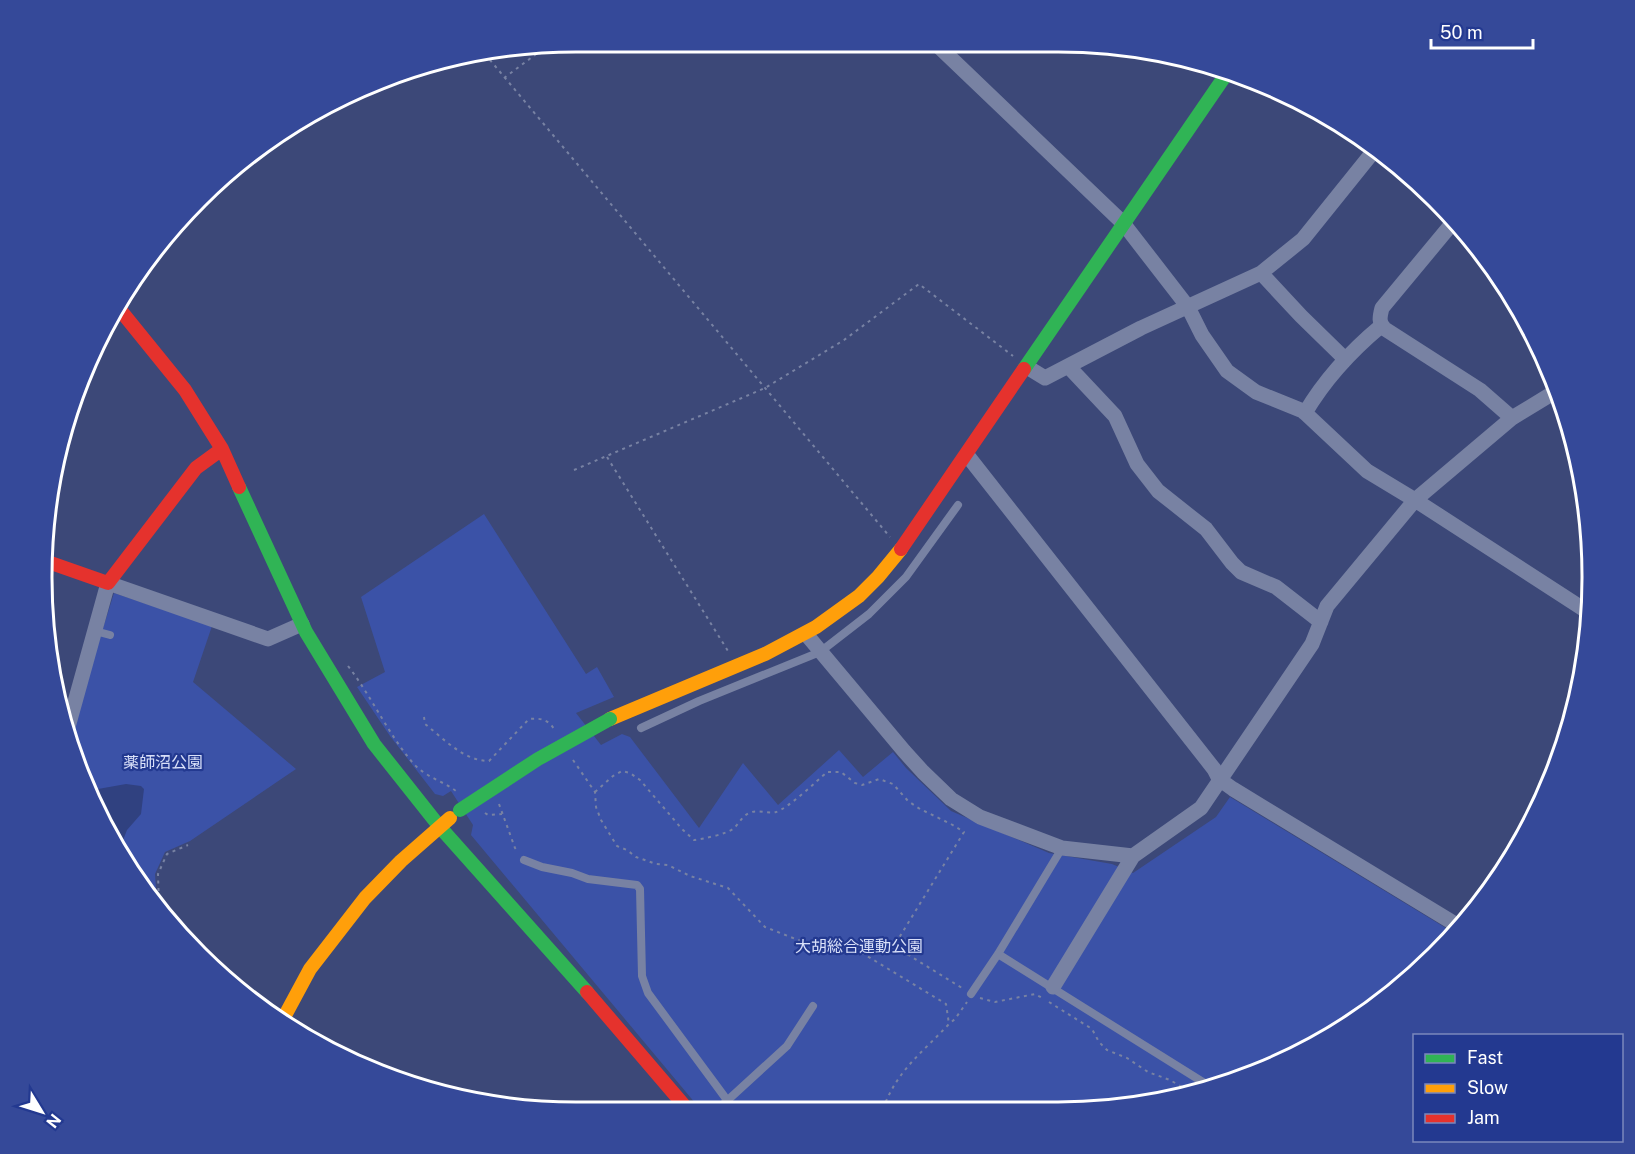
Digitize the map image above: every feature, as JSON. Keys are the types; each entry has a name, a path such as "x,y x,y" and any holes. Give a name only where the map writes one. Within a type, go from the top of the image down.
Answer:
{"street":[{"path":"944,52 1123,223 1188,307 1202,335 1227,372 1256,392 1305,414 1367,471 1581,607"},
{"path":"286,1013 310,969 365,898 401,861 460,810 538,759 610,719 736,666 806,633 848,605 869,586 902,550 1223,79"},
{"path":"1027,366 1046,378 1100,349 1261,273 1303,239 1370,156"},
{"path":"1449,227 1382,308 1379,320 1381,326 1480,390 1512,418"},
{"path":"1261,273 1345,358"},
{"path":"124,314 185,390 222,449 302,624 374,744 439,826 556,956 681,1102"},
{"path":"1305,414 1345,358 1381,326"},
{"path":"1068,366 1115,416 1137,464 1158,491 1206,529 1232,563 1242,572 1276,587 1321,622"},
{"path":"1053,987 1132,856 1201,808 1312,644 1327,606 1415,500 1512,418 1550,395"},
{"path":"71,718 102,633 108,584 196,468 222,449"},
{"path":"967,454 1220,779 1452,922"},
{"path":"53,564 268,639 302,624"},
{"path":"806,633 904,751 951,798 980,817 1062,848 1132,856"}],"lane":[{"path":"641,728 699,701 820,652 869,614 906,578 957,505"},
{"path":"920,523 936,534"},
{"path":"890,565 906,578"},
{"path":"692,685 699,701"},
{"path":"972,994 1062,848"},
{"path":"524,860 588,879 637,885 640,889 642,976 648,993 727,1100 787,1046 813,1006"},
{"path":"998,954 1202,1082"}],"path":[{"path":"504,78 535,55"},
{"path":"490,60 902,550"},
{"path":"574,470 765,388 844,340 919,284 1027,366"},
{"path":"607,456 736,666"},
{"path":"345,663 415,765 438,782 460,794"},
{"path":"424,717 425,724 467,756 480,761 489,761 529,719 541,718 551,724 556,733"},
{"path":"568,753 595,792 596,807 617,846 646,861 668,865 690,876 728,888 765,927 811,945 844,942 946,1004 949,1024"},
{"path":"595,792 622,771 630,773 640,780 694,840 728,832 752,811 769,813 780,811 827,772 841,772 855,783 862,785 879,779 893,783 908,801 964,832 894,946 978,998 995,1002 1035,994 1092,1029 1099,1042 1107,1050 1181,1087"},
{"path":"499,804 514,848 524,860"},
{"path":"478,808 488,815 502,814"},
{"path":"159,893 158,874 167,854 188,845"},
{"path":"886,1102 906,1067 955,1019 972,994"}],"green space":[{"name":"大胡総合運動公園","path":"484,514 586,674 597,667 614,697 576,713 601,745 622,734 630,737 699,828 743,763 778,805 839,750 863,777 893,752 906,768 951,811 1049,853 1112,864 1133,873 1216,817 1230,797 1447,929 1429,948 1377,993 1320,1031 1259,1062 1194,1084 1126,1097 1058,1102 694,1102 471,835 473,825 451,791 443,796 435,794 390,736 357,687 385,672 361,597"},
{"name":"薬師沼公園","path":"114,593 212,626 193,682 296,769 190,841 165,852 155,874 156,889 123,839 107,809 92,778 73,724"}],"shaded area":[{"path":"126,784 141,786 144,789 141,814 127,830 123,839 107,809 98,789"}],"traffic: fast":[{"path":"1024,369 1223,79"},
{"path":"239,487 306,632 374,744 439,826 587,992"},
{"path":"460,810 538,759 610,719"}],"traffic: slow":[{"path":"610,719 765,654 816,627 859,596 901,549"},
{"path":"286,1013 310,969 365,898 401,861 450,818"}],"traffic: jam":[{"path":"124,314 185,390 222,449 239,487"},
{"path":"901,549 1024,369"},
{"path":"53,564 108,583 196,468 222,449"},
{"path":"587,992 681,1102"}]}
